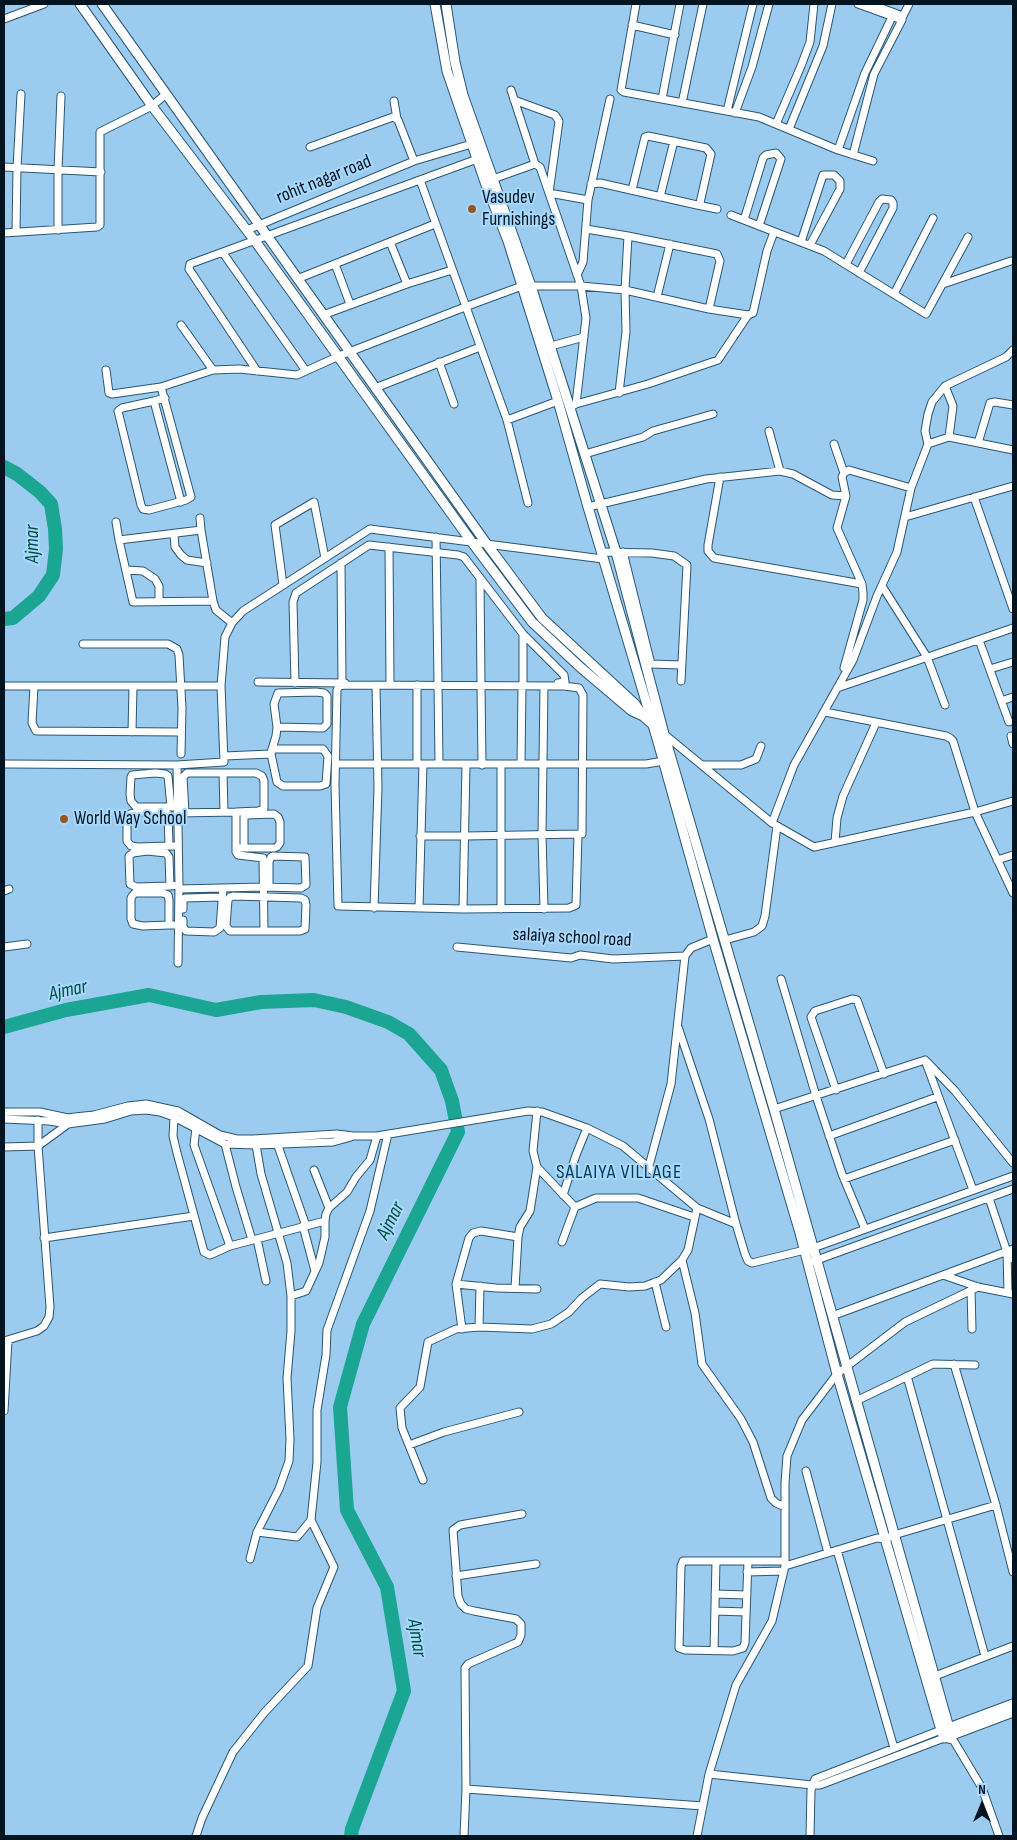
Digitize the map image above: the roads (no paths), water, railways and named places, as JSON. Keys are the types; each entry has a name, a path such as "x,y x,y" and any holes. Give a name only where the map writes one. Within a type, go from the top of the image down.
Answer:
{"street":[{"path":"4,19 44,4"},
{"path":"80,4 152,106 247,230 471,541 532,622 632,712 643,716"},
{"path":"102,4 349,352 543,620 636,704 643,716 652,725 774,824 814,846 975,812 1013,801"},
{"path":"435,4 447,71 476,142"},
{"path":"446,4 455,62 476,142 527,286 573,406 585,454 601,504 620,552 651,664 681,665"},
{"path":"636,4 621,90 624,92 759,117 838,150 872,161"},
{"path":"662,99 680,4"},
{"path":"682,103 703,4"},
{"path":"727,111 753,4"},
{"path":"735,113 752,67 769,4"},
{"path":"776,124 802,66 810,42 814,4"},
{"path":"789,129 823,46 832,4"},
{"path":"858,4 892,18 902,19"},
{"path":"871,4 900,15 902,19"},
{"path":"853,155 874,74 909,4"},
{"path":"838,150 866,69 892,18"},
{"path":"632,25 675,35"},
{"path":"511,90 535,164 540,167 581,286 586,318 573,406"},
{"path":"16,232 21,94"},
{"path":"4,233 97,227 100,225 100,132 152,106 166,94"},
{"path":"58,230 61,96"},
{"path":"577,275 583,262 588,200 610,99"},
{"path":"394,100 397,119 414,161"},
{"path":"514,100 555,115 559,121 549,193"},
{"name":"rohit nagar road","path":"310,147 393,117 397,119"},
{"path":"632,190 645,137 648,136 706,148 711,154 700,203 697,205"},
{"path":"660,197 674,141"},
{"name":"rohit nagar road","path":"247,230 414,161 476,142"},
{"path":"744,220 763,158 766,154 776,153 782,159 759,226"},
{"path":"481,157 493,179 527,286 588,507 664,761 713,939 809,1249"},
{"path":"257,371 189,269 190,264 481,157"},
{"path":"493,179 535,164"},
{"path":"4,167 101,172"},
{"path":"801,242 823,175 834,175 840,181 840,189 810,245"},
{"path":"420,180 507,420 528,503"},
{"path":"591,184 600,183 717,209"},
{"path":"549,193 588,200"},
{"path":"846,264 879,202 882,199 891,200 893,208 859,273"},
{"path":"730,215 830,254 926,314 968,236"},
{"path":"894,294 933,218"},
{"path":"297,279 435,224"},
{"path":"586,229 717,254 720,261 709,308"},
{"path":"573,406 718,360 748,315 753,313 767,251 774,232"},
{"path":"619,392 626,332 625,290 628,236"},
{"path":"390,242 406,284"},
{"path":"657,297 670,244"},
{"path":"223,253 306,371"},
{"path":"943,284 1011,261"},
{"path":"335,264 350,304"},
{"path":"323,315 406,284 452,270"},
{"path":"106,370 110,393 112,394 161,387 213,370 257,371 297,375 339,356 465,307 527,286 581,286 625,290 748,315"},
{"path":"182,325 213,370"},
{"path":"551,346 584,337"},
{"path":"375,388 480,347"},
{"path":"725,940 754,932 762,926 765,916 774,824 794,765 853,660 897,552 911,488 928,444 925,431 932,402 945,386 1006,357 1013,350"},
{"path":"439,362 454,404"},
{"path":"945,386 953,406 949,437"},
{"path":"161,387 165,398 191,497 181,502 142,510 118,412 122,408 165,398"},
{"path":"120,398 122,408"},
{"path":"154,401 181,502"},
{"path":"507,420 558,401"},
{"path":"978,443 990,404 995,402 1013,406"},
{"path":"585,454 643,437 653,431 713,414"},
{"path":"769,431 780,471"},
{"path":"928,444 949,437 1013,450"},
{"path":"834,444 844,473 842,477 846,496 837,528 862,584 863,600 844,668"},
{"path":"844,473 849,470 911,488"},
{"path":"588,507 720,477 780,471 793,474 832,495 846,496"},
{"path":"720,477 708,545 708,551 714,558 862,584"},
{"path":"904,517 1013,486"},
{"path":"974,497 1013,609"},
{"path":"283,585 275,525 314,502 325,558"},
{"path":"200,518 213,601 216,610 232,623"},
{"path":"116,522 133,602 213,601"},
{"path":"4,764 177,765 224,762 221,686 225,637 232,623 243,611 370,529 602,555 620,552 674,556 687,566 681,681"},
{"path":"120,540 201,530"},
{"path":"174,534 175,548 180,555 187,560 207,563"},
{"path":"436,537 439,764"},
{"path":"295,683 293,602 296,593 369,545 464,557 523,634 566,678 565,682 562,683 523,685"},
{"path":"390,547 390,683"},
{"path":"620,552 664,734 774,1109 812,1261 837,1374 885,1539 948,1734 982,1788 999,1836"},
{"path":"342,563 342,683"},
{"path":"126,570 143,571 155,579 159,586 159,602"},
{"path":"480,579 482,765"},
{"path":"882,586 927,658 945,705"},
{"path":"837,688 1013,628"},
{"path":"522,764 523,634"},
{"path":"979,640 1009,722"},
{"path":"82,644 168,644 177,649 182,708 181,754"},
{"path":"990,669 1013,662"},
{"path":"258,682 523,685 579,688 583,695 582,834 420,836"},
{"path":"438,684 345,685 339,686 337,690 338,906 342,908 569,908 576,905 578,834"},
{"path":"374,908 378,764 376,685"},
{"path":"417,685 420,764 419,908"},
{"path":"4,686 221,686"},
{"path":"34,686 32,723 36,731 181,732"},
{"path":"132,732 133,686"},
{"path":"544,686 542,835 544,909"},
{"path":"224,756 272,752 323,749 328,756 326,784 320,786 283,786 278,782 272,752 277,727 274,704 278,693 316,692 324,693 327,696 327,724 323,728 277,727"},
{"path":"1001,701 1013,697"},
{"path":"825,712 950,738 975,812 1013,893"},
{"path":"835,842 837,818 843,796 876,722"},
{"path":"1011,736 1013,744"},
{"path":"702,765 741,766 756,759 761,746"},
{"path":"336,764 646,764 664,761"},
{"path":"177,765 175,809 179,887 178,963"},
{"path":"464,909 466,765"},
{"path":"501,765 502,909"},
{"path":"175,809 168,776 155,773 132,775 130,777 130,794 133,804 136,806 175,809 185,813 258,812 264,810 264,781 262,776 256,773 187,773 183,777 185,813"},
{"path":"223,773 224,812"},
{"path":"169,846 168,814 141,812 130,814 127,820 127,841 131,846 169,846 178,846"},
{"path":"236,812 240,848"},
{"path":"240,848 278,847 280,843 280,822 278,817 274,814 246,815 244,817 238,855 263,858 266,887"},
{"path":"170,886 169,857 166,853 147,851 133,853 129,856 130,884 136,887 222,888 266,887 304,887 306,885 305,857 273,856 271,858 269,862 266,887 264,896 264,931"},
{"path":"997,860 1013,855"},
{"path":"222,888 222,897 220,928 214,932 186,931 183,927 183,901 185,898 222,897"},
{"path":"169,926 168,895 163,892 153,892 135,893 133,895 131,919 133,924 143,926 169,926 179,925"},
{"path":"264,896 301,898 305,900 305,929 303,931 230,932 227,929 228,900 230,897 264,896"},
{"path":"649,1166 671,1084 685,956 691,948 713,939"},
{"path":"4,947 27,944"},
{"name":"salaiya school road","path":"458,947 571,958 580,955 613,959 685,956"},
{"path":"718,955 729,952"},
{"path":"781,979 829,1136 844,1180 865,1229"},
{"path":"836,1090 812,1017 815,1011 852,999 857,1000 884,1074"},
{"path":"678,1024 709,1119 744,1254 748,1261 752,1263 809,1249 1013,1176"},
{"path":"774,1109 925,1060"},
{"path":"925,1060 937,1097 973,1190"},
{"path":"925,1060 954,1091 1013,1163"},
{"path":"829,1136 937,1097"},
{"path":"4,1119 105,1120 131,1111 160,1112 176,1114 220,1135 237,1139 253,1139 338,1134 377,1136 537,1111 552,1114 587,1128 623,1146 697,1208 736,1224"},
{"path":"514,1288 518,1237 520,1227 530,1211 537,1167 533,1151 537,1111"},
{"path":"4,1112 40,1112 68,1121"},
{"path":"176,1114 225,1144 256,1145 333,1142 353,1136"},
{"path":"176,1114 174,1136 194,1216 206,1254 210,1255 230,1246 324,1221"},
{"path":"4,1411 6,1340 37,1331 44,1326 49,1317 50,1307 38,1146 38,1120"},
{"path":"4,1147 38,1146 68,1121"},
{"path":"196,1128 194,1145 230,1246"},
{"path":"563,1195 587,1128"},
{"path":"257,1532 297,1537 311,1520 318,1462 318,1410 326,1355 327,1330 370,1211 388,1134"},
{"path":"290,1296 306,1291 319,1263 325,1237 324,1221 326,1214 329,1208 347,1192 370,1160 377,1136"},
{"path":"844,1180 955,1140"},
{"path":"277,1143 305,1226 315,1271"},
{"path":"225,1144 236,1187 255,1240 266,1281"},
{"path":"250,1559 257,1532 279,1489 289,1461 286,1378 291,1331 287,1263 280,1233 261,1174 256,1145"},
{"path":"537,1167 575,1207"},
{"path":"314,1170 329,1208"},
{"path":"812,1261 1013,1189"},
{"path":"562,1242 575,1207 596,1198 638,1198 694,1217"},
{"path":"989,1198 1013,1259"},
{"path":"423,1480 402,1428 400,1408 420,1388 428,1342 456,1329 478,1327 532,1329 551,1324 570,1312 582,1298 600,1284 629,1287 645,1286 661,1280 682,1260 688,1250 697,1208"},
{"path":"44,1238 194,1216"},
{"path":"462,1329 456,1284 469,1238 473,1233 481,1231 518,1237"},
{"path":"832,1316 1010,1250"},
{"path":"943,1275 975,1288 1010,1293 1010,1250"},
{"path":"682,1260 695,1312 702,1364 741,1420 753,1442 771,1498 776,1504 785,1507"},
{"path":"812,1261 832,1316 847,1367 935,1676 948,1734"},
{"path":"655,1282 666,1327"},
{"path":"456,1284 537,1289"},
{"path":"478,1327 480,1286"},
{"path":"972,1329 975,1288"},
{"path":"697,1836 709,1774 736,1685 772,1621 785,1566 784,1483 787,1456 802,1420 837,1374 905,1322 975,1288"},
{"path":"856,1401 933,1364 975,1365"},
{"path":"954,1364 996,1505 1013,1572"},
{"path":"907,1376 985,1656"},
{"path":"409,1444 444,1432 519,1412"},
{"path":"806,1471 828,1553"},
{"path":"747,1572 785,1566 877,1538 885,1539 996,1505"},
{"path":"464,1836 466,1789 464,1668 468,1664 518,1642 522,1624 516,1619 474,1612 466,1609 461,1604 458,1596 453,1530 456,1526 522,1514"},
{"path":"196,1836 202,1818 233,1752 264,1713 308,1666 317,1608 334,1567 311,1520"},
{"path":"837,1550 894,1748"},
{"path":"748,1561 745,1643 743,1648 738,1651 685,1650 679,1648 681,1566 683,1561 748,1561 785,1566"},
{"path":"714,1650 716,1561"},
{"path":"456,1576 536,1564"},
{"path":"715,1594 747,1595"},
{"path":"715,1611 746,1612"},
{"path":"935,1676 1013,1646"},
{"path":"810,1836 812,1786 818,1777 894,1748 948,1734 1013,1704"},
{"path":"709,1774 812,1786 948,1734 1013,1712"},
{"path":"466,1789 703,1806"}],"waterway":[{"name":"Ajmar","path":"4,467 17,474 40,492 51,504 56,549 53,575 39,596 13,618 4,619"},
{"name":"Ajmar","path":"4,1027 66,1010 149,995 216,1010 261,1002 314,1000 346,1007 388,1022 409,1034 441,1070 452,1101 458,1132 363,1324 340,1407 347,1510 387,1587 404,1691 351,1836"}],"place":[{"name":"Vasudev Furnishings","path":"472,209"},
{"name":"World Way School","path":"64,819"}],"district":[{"name":"SALAIYA VILLAGE","path":"619,1173"}]}
